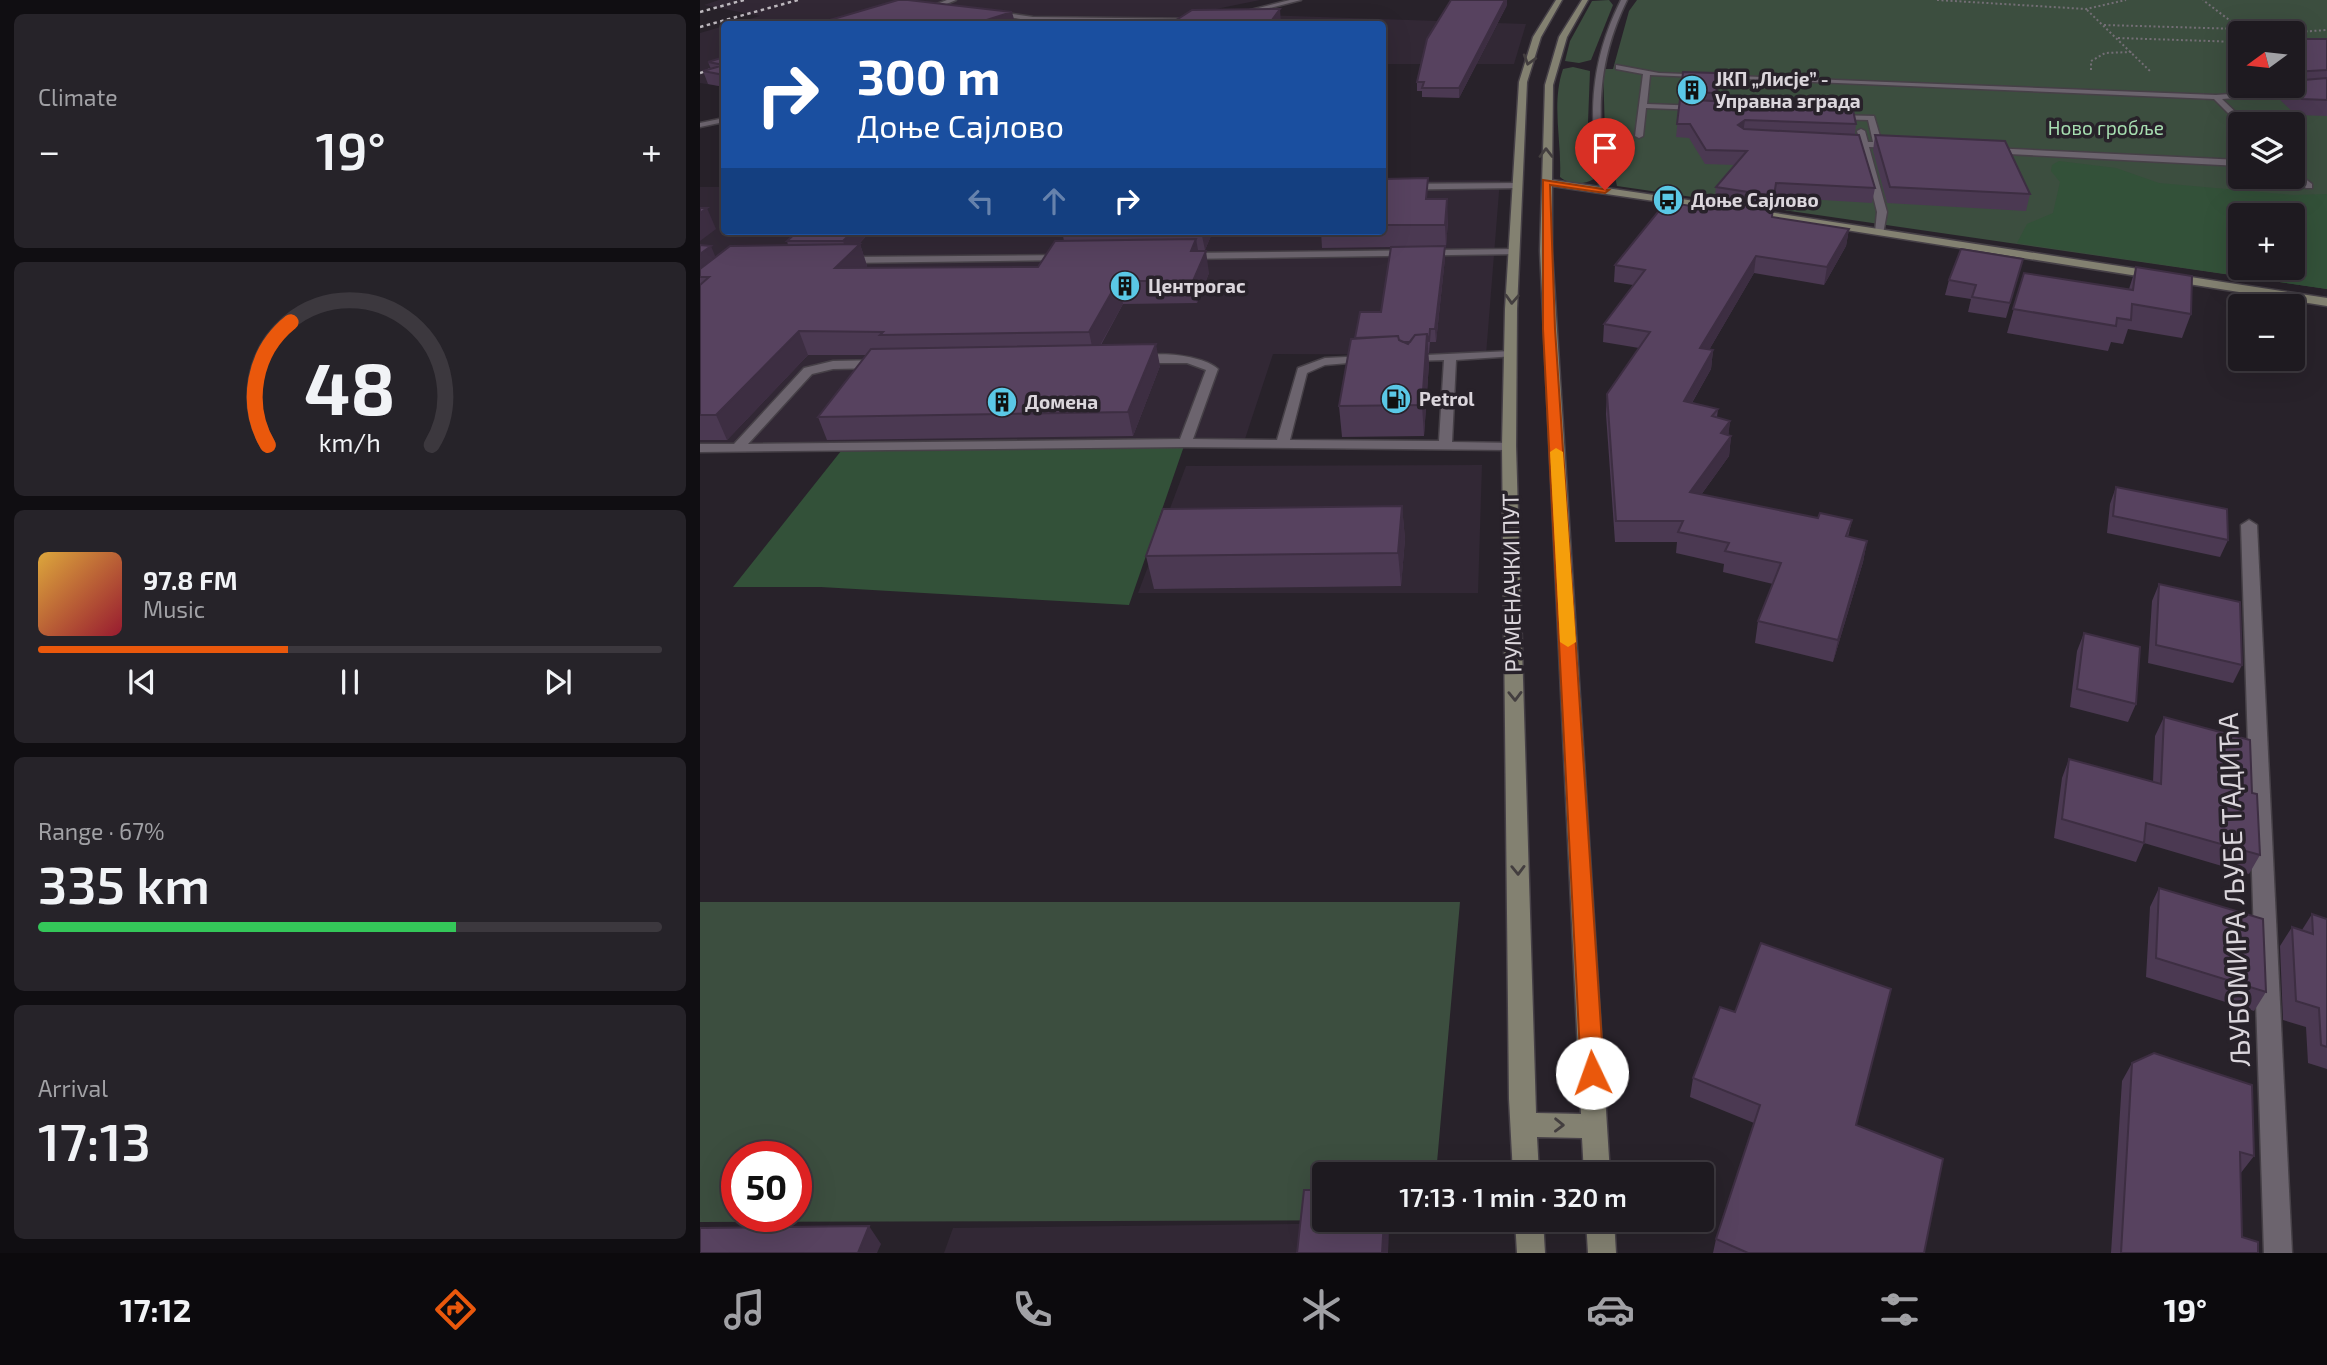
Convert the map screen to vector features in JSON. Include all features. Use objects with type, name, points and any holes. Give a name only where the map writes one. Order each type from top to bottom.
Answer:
[{"type":"main road","name":"РУМЕНАЧКИ ПУТ","points":[[1526,1162],[1509,446],[1511,354],[1520,110],[1527,63],[1544,21],[1559,0]]},
{"type":"main road","points":[[1585,0],[1563,37],[1549,85],[1546,182],[1548,316],[1596,1162]]},
{"type":"main road","points":[[1546,182],[2327,302]]},
{"type":"main road","points":[[1524,1125],[1595,1126]]},
{"type":"main road","points":[[1530,1232],[1531,1253]]},
{"type":"main road","points":[[1601,1232],[1602,1253]]},
{"type":"street","name":"ЉУБОМИРА ЉУБЕ ТАДИЋА","points":[[2249,525],[2278,1253]]},
{"type":"lane","points":[[953,0],[935,6],[959,9]]},
{"type":"lane","points":[[1229,16],[1298,0]]},
{"type":"lane","points":[[1605,190],[1594,131],[1596,79],[1612,21],[1624,0]]},
{"type":"lane","points":[[984,12],[1033,19],[1206,20],[1202,21]]},
{"type":"lane","points":[[1619,67],[1647,74],[2216,97],[2327,89]]},
{"type":"lane","points":[[1639,136],[1647,74]]},
{"type":"lane","points":[[2216,97],[2232,112]]},
{"type":"lane","points":[[1643,106],[1713,108]]},
{"type":"lane","points":[[1824,117],[1871,118],[1878,145]]},
{"type":"lane","points":[[700,125],[721,121]]},
{"type":"lane","points":[[1861,131],[1882,212],[1880,232]]},
{"type":"lane","points":[[1824,142],[1906,146]]},
{"type":"lane","points":[[1976,150],[2228,162]]},
{"type":"lane","points":[[2305,182],[2309,186]]},
{"type":"lane","points":[[1386,187],[1516,185]]},
{"type":"lane","points":[[1170,256],[1515,252]]},
{"type":"lane","points":[[838,260],[1073,257]]},
{"type":"lane","points":[[1394,359],[1408,363],[1450,356],[1511,354]]},
{"type":"lane","points":[[1445,446],[1450,356]]},
{"type":"lane","points":[[1282,444],[1302,370],[1311,364],[1325,361],[1380,359]]},
{"type":"lane","points":[[1120,361],[1188,360],[1203,362],[1212,369],[1185,443]]},
{"type":"lane","points":[[737,448],[808,371],[833,365],[888,364]]},
{"type":"lane","points":[[700,448],[1402,441],[1445,446],[1509,446]]},
{"type":"path","points":[[1937,0],[2086,9],[2110,6],[2126,0]]},
{"type":"path","points":[[2203,0],[2231,21]]},
{"type":"path","points":[[2086,9],[2173,95]]},
{"type":"path","points":[[2104,25],[2228,29]]},
{"type":"path","points":[[2305,32],[2327,30]]},
{"type":"path","points":[[2118,38],[2228,41]]},
{"type":"path","points":[[2086,73],[2091,70],[2091,61],[2102,54],[2141,55]]},
{"type":"shaded area","points":[[719,0],[1260,0],[1187,15],[1178,21],[742,21],[760,16],[704,5]]},
{"type":"shaded area","points":[[1260,15],[1526,24],[1514,64],[1386,64],[1386,21],[1221,21]]},
{"type":"shaded area","points":[[721,27],[721,86],[700,83],[700,33]]},
{"type":"shaded area","points":[[1500,180],[1486,355],[1273,354],[1243,445],[700,453],[700,187],[721,187],[721,235],[1386,235],[1386,181]]},
{"type":"shaded area","points":[[1482,465],[1478,593],[1138,593],[1186,466]]},
{"type":"shaded area","points":[[1312,1224],[1312,1232],[1389,1232],[1388,1253],[944,1253],[953,1228]]},
{"type":"green space","points":[[1609,0],[1613,5],[1591,60],[1579,63],[1565,61],[1570,41],[1592,1]]},
{"type":"green space","name":"Ново гробље","points":[[1637,0],[2327,0],[2327,289],[2265,280],[2305,280],[2305,203],[2228,203],[2228,275],[1617,186],[1605,133],[1603,69],[1613,69],[1629,11]]},
{"type":"green space","points":[[1573,67],[1590,71],[1588,122],[1594,179],[1581,183],[1568,182],[1560,177],[1558,96],[1563,69]]},
{"type":"green space","points":[[2059,161],[2116,168],[2159,183],[2293,195],[2327,194],[2327,289],[2266,280],[2305,280],[2305,203],[2228,203],[2228,274],[2017,243],[2027,224],[2053,213],[2060,182],[2051,171],[2052,165]]},
{"type":"green space","points":[[1184,446],[1129,605],[821,587],[733,587],[841,451]]},
{"type":"green space","points":[[700,902],[1460,902],[1437,1162],[1312,1162],[1312,1220],[812,1222],[812,1141],[721,1141],[721,1222],[700,1222]]},
{"type":"building","points":[[898,0],[1012,12],[984,21],[826,21]]},
{"type":"building","points":[[1451,0],[1505,0],[1459,88],[1422,88],[1424,82],[1417,82],[1427,39]]},
{"type":"building","points":[[1280,9],[1271,21],[1175,21],[1192,10]]},
{"type":"building","points":[[2305,39],[2327,39],[2327,70],[2305,71]]},
{"type":"building","points":[[721,58],[721,64],[708,62]]},
{"type":"building","points":[[721,66],[721,74],[703,71]]},
{"type":"building","points":[[1683,72],[1715,73],[1717,93],[1681,92]]},
{"type":"building","points":[[2327,78],[2327,100],[2301,98],[2305,98],[2305,80]]},
{"type":"building","points":[[1680,99],[1853,110],[1856,124],[1745,120],[1738,125],[1744,129],[1859,135],[1875,188],[1776,183],[1774,196],[1716,187],[1747,151],[1706,150],[1690,124],[1677,124]]},
{"type":"building","points":[[1875,135],[2005,141],[2030,194],[1890,187]]},
{"type":"building","points":[[1428,178],[1426,199],[1447,199],[1445,225],[1386,225],[1386,179]]},
{"type":"building","points":[[1707,196],[1773,206],[1772,217],[1849,229],[1827,267],[1756,256],[1700,348],[1713,350],[1684,401],[1718,409],[1712,416],[1730,421],[1721,433],[1731,436],[1690,492],[1818,518],[1820,513],[1852,520],[1846,536],[1867,541],[1838,640],[1758,621],[1781,563],[1725,551],[1729,543],[1678,532],[1683,521],[1616,521],[1607,394],[1650,332],[1604,324],[1645,270],[1615,265],[1666,202],[1697,207]]},
{"type":"building","points":[[794,235],[849,235],[843,241],[787,241]]},
{"type":"building","points":[[1196,239],[1191,251],[1206,251],[1193,281],[1118,281],[1089,332],[880,335],[883,332],[799,331],[716,415],[700,415],[700,285],[709,277],[700,277],[700,269],[730,246],[860,244],[835,268],[1038,267],[1055,241]]},
{"type":"building","points":[[700,245],[711,246],[700,254]]},
{"type":"building","points":[[1445,246],[1435,329],[1430,329],[1429,341],[1427,334],[1415,335],[1410,342],[1399,340],[1398,336],[1355,338],[1360,312],[1381,312],[1391,247]]},
{"type":"building","points":[[1961,249],[2023,259],[2010,303],[1972,297],[1976,285],[1949,280]]},
{"type":"building","points":[[2136,267],[2192,276],[2191,314],[2132,304],[2131,320],[2117,318],[2116,326],[2013,309],[2024,273],[2133,290]]},
{"type":"building","points":[[1427,334],[1422,405],[1339,406],[1351,339],[1398,336],[1399,340],[1408,344],[1415,335]]},
{"type":"building","name":"Домена","points":[[1156,344],[1128,412],[818,417],[871,349]]},
{"type":"building","points":[[2116,487],[2227,509],[2228,540],[2113,516]]},
{"type":"building","points":[[1402,506],[1398,553],[1146,556],[1163,509]]},
{"type":"building","points":[[2159,584],[2240,602],[2242,665],[2156,645]]},
{"type":"building","points":[[2084,633],[2140,647],[2136,704],[2077,689]]},
{"type":"building","points":[[2164,717],[2250,740],[2252,793],[2257,794],[2260,855],[2146,823],[2144,843],[2062,819],[2069,759],[2161,784]]},
{"type":"building","points":[[2159,888],[2263,919],[2266,992],[2156,958]]},
{"type":"building","points":[[2312,914],[2327,919],[2327,1047],[2321,1045],[2319,1008],[2296,1001],[2292,927],[2313,934]]},
{"type":"building","points":[[1761,943],[1891,989],[1856,1125],[1943,1159],[1924,1253],[1748,1253],[1716,1239],[1760,1105],[1693,1078],[1720,1007],[1735,1012]]},
{"type":"building","points":[[2154,1053],[2252,1085],[2254,1156],[2240,1152],[2242,1237],[2258,1242],[2258,1253],[2121,1253],[2132,1063]]},
{"type":"building","points":[[1304,1190],[1312,1190],[1312,1232],[1383,1232],[1382,1253],[1297,1253]]},
{"type":"building","points":[[869,1226],[858,1253],[700,1253],[700,1228],[721,1228],[721,1232],[812,1232],[812,1227]]},
{"type":"railway","points":[[700,12],[744,0]]},
{"type":"railway","points":[[722,21],[798,0]]},
{"type":"railway","points":[[700,27],[721,21]]},
{"type":"railway","points":[[700,73],[721,66]]},
{"type":"slow traffic","points":[[1556,452],[1568,642]]},
{"type":"place","name":"ЈКП „Лисје” - Управна зграда","points":[[1692,90]]},
{"type":"place","name":"Доње Сајлово","points":[[1668,200]]},
{"type":"place","name":"Центрогас","points":[[1125,286]]},
{"type":"place","name":"Petrol","points":[[1396,399]]},
{"type":"place","name":"Домена","points":[[1002,402]]},
{"type":"route","points":[[1592,1073],[1549,329],[1546,182],[1605,190]]}]
